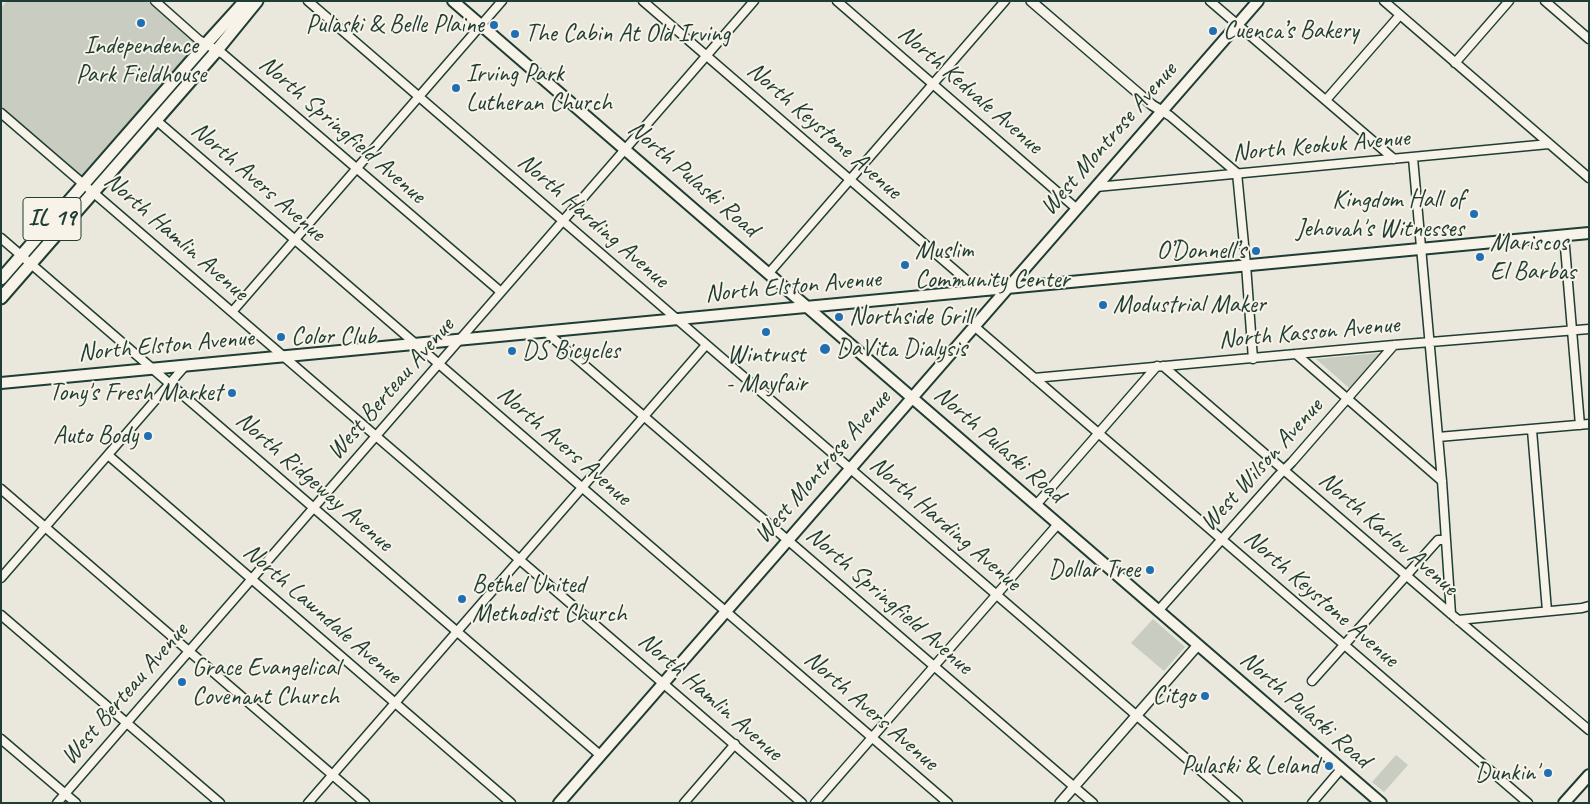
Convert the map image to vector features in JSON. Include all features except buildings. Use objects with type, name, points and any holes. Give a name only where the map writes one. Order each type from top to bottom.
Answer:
[{"type":"main road","name":"IL 19","points":[[1,279],[83,183],[245,1]]},
{"type":"main road","name":"IL 19","points":[[1,298],[216,51],[257,1]]},
{"type":"main road","name":"North Pulaski Road","points":[[453,1],[1381,803]]},
{"type":"main road","name":"West Montrose Avenue","points":[[559,803],[1258,1]]},
{"type":"main road","points":[[146,112],[156,120]]},
{"type":"main road","name":"North Elston Avenue","points":[[1,383],[1589,233]]},
{"type":"main road","points":[[1564,803],[1589,775]]},
{"type":"street","name":"North Springfield Avenue","points":[[155,1],[206,44],[223,54],[501,292]]},
{"type":"street","name":"North Harding Avenue","points":[[308,1],[1238,803]]},
{"type":"street","points":[[232,312],[502,1]]},
{"type":"street","name":"North Keystone Avenue","points":[[643,1],[979,291]]},
{"type":"street","name":"West Berteau Avenue","points":[[57,803],[754,1]]},
{"type":"street","name":"North Kedvale Avenue","points":[[837,1],[1077,209]]},
{"type":"street","points":[[769,273],[1005,1]]},
{"type":"street","points":[[1031,1],[1152,105],[1170,116],[1237,173],[1253,359]]},
{"type":"street","points":[[1210,1],[1394,159]]},
{"type":"street","points":[[1384,1],[1589,178]]},
{"type":"street","points":[[1455,63],[1509,1]]},
{"type":"street","points":[[1545,1],[1589,40]]},
{"type":"street","points":[[1326,100],[1400,15]]},
{"type":"street","name":"North Hamlin Avenue","points":[[1,113],[802,803]]},
{"type":"street","name":"North Avers Avenue","points":[[156,120],[948,803]]},
{"type":"street","name":"North Keokuk Avenue","points":[[1096,187],[1549,144]]},
{"type":"street","points":[[1413,158],[1442,481],[1451,614]]},
{"type":"street","points":[[1438,437],[1585,424],[1572,330],[1564,235]]},
{"type":"street","name":"North Ridgeway Avenue","points":[[1,238],[600,755]]},
{"type":"street","name":"North Keystone Avenue","points":[[974,326],[1528,803]]},
{"type":"street","name":"North Kasson Avenue","points":[[1034,378],[1589,329]]},
{"type":"street","name":"North Springfield Avenue","points":[[546,332],[1093,803]]},
{"type":"street","points":[[308,803],[706,345]]},
{"type":"street","name":"West Wilson Avenue","points":[[1158,611],[1394,345]]},
{"type":"street","points":[[1296,354],[1442,481]]},
{"type":"street","points":[[1,578],[185,366]]},
{"type":"street","points":[[1036,505],[1160,366]]},
{"type":"street","name":"North Karlov Avenue","points":[[1160,366],[1589,730]]},
{"type":"street","points":[[1532,430],[1547,612]]},
{"type":"street","name":"North Lawndale Avenue","points":[[108,455],[511,803]]},
{"type":"street","points":[[1,489],[365,803]]},
{"type":"street","points":[[815,803],[1058,524]]},
{"type":"street","points":[[1312,681],[1438,540],[1446,540]]},
{"type":"street","points":[[1458,620],[1547,612],[1589,606]]},
{"type":"street","points":[[1,615],[220,803]]},
{"type":"street","points":[[1060,803],[1198,645]]},
{"type":"street","points":[[1,739],[76,803]]},
{"type":"street","points":[[684,803],[735,744]]},
{"type":"street","points":[[1312,803],[1341,769]]},
{"type":"shaded area","points":[[7,1],[147,1],[198,45],[84,178],[1,106],[1,8]]},
{"type":"shaded area","points":[[1380,353],[1349,388],[1316,359]]},
{"type":"shaded area","points":[[1153,619],[1185,647],[1164,671],[1131,643]]},
{"type":"shaded area","points":[[1396,755],[1408,765],[1384,792],[1372,782]]},
{"type":"place","name":"Independence Park Fieldhouse","points":[[141,23]]},
{"type":"place","name":"Pulaski & Belle Plaine","points":[[494,25]]},
{"type":"place","name":"Cuenca’s Bakery","points":[[1213,31]]},
{"type":"place","name":"The Cabin At Old Irving","points":[[515,34]]},
{"type":"place","name":"Irving Park Lutheran Church","points":[[456,88]]},
{"type":"place","name":"Kingdom Hall of Jehovah's Witnesses","points":[[1474,214]]},
{"type":"place","name":"O’Donnell’s","points":[[1256,251]]},
{"type":"place","name":"Mariscos El Barbas","points":[[1480,257]]},
{"type":"place","name":"Muslim Community Center","points":[[905,265]]},
{"type":"place","name":"Modustrial Maker","points":[[1103,305]]},
{"type":"place","name":"Northside Grill","points":[[839,317]]},
{"type":"place","name":"Wintrust - Mayfair","points":[[766,332]]},
{"type":"place","name":"Color Club","points":[[281,337]]},
{"type":"place","name":"DaVita Dialysis","points":[[825,349]]},
{"type":"place","name":"DS Bicycles","points":[[512,351]]},
{"type":"place","name":"Tony's Fresh Market","points":[[232,393]]},
{"type":"place","name":"Auto Body","points":[[148,436]]},
{"type":"place","name":"Dollar Tree","points":[[1150,570]]},
{"type":"place","name":"Bethel United Methodist Church","points":[[462,599]]},
{"type":"place","name":"Grace Evangelical Covenant Church","points":[[182,682]]},
{"type":"place","name":"Citgo","points":[[1205,696]]},
{"type":"place","name":"Pulaski & Leland","points":[[1329,766]]},
{"type":"place","name":"Dunkin'","points":[[1548,773]]}]
